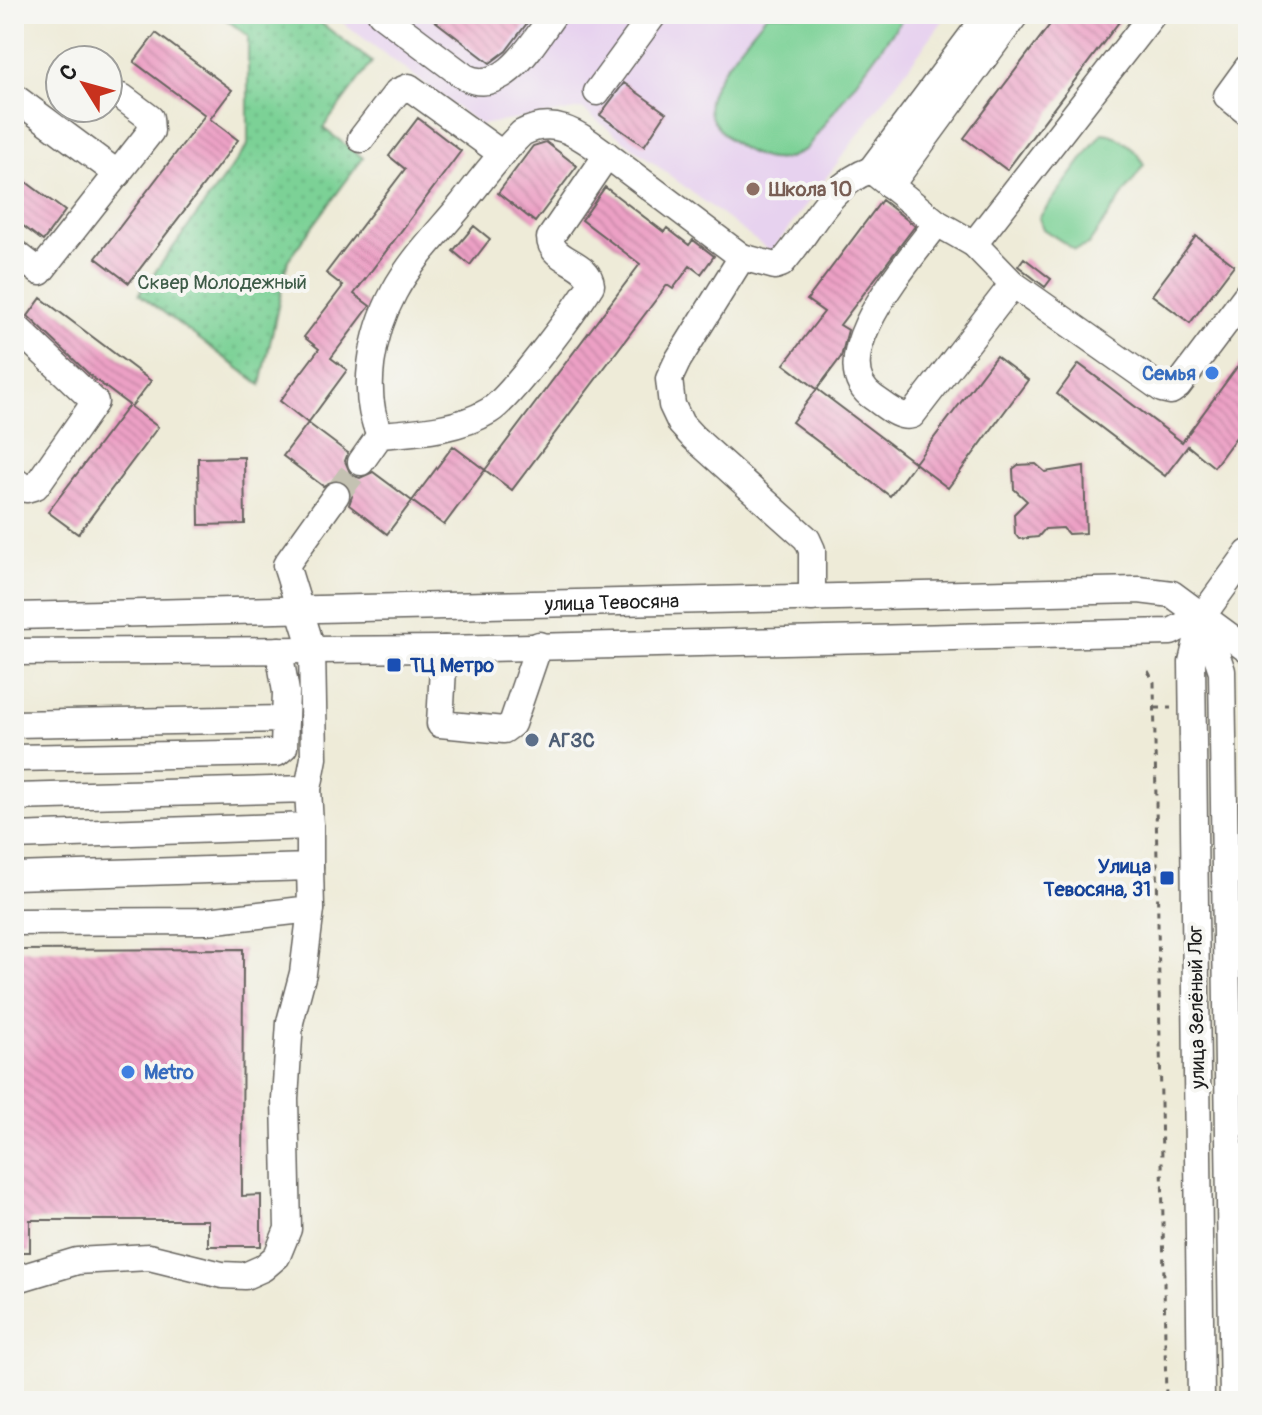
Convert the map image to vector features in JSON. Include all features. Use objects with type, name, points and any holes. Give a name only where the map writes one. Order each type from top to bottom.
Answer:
[{"type":"street","points":[[381,14],[465,77],[478,82],[512,69],[554,14]]},
{"type":"street","points":[[597,92],[654,14]]},
{"type":"street","points":[[881,178],[988,14]]},
{"type":"street","points":[[881,178],[1016,14]]},
{"type":"street","points":[[974,244],[1153,14]]},
{"type":"street","points":[[1248,67],[1227,96],[1248,113]]},
{"type":"street","points":[[361,139],[397,92],[409,87],[502,154]]},
{"type":"street","points":[[14,97],[118,174]]},
{"type":"street","points":[[14,252],[40,272],[118,174],[153,124],[124,99]]},
{"type":"street","points":[[380,435],[372,418],[368,397],[371,372],[393,294],[502,154],[522,133],[551,125],[576,133],[742,257],[771,266],[781,264],[840,187],[854,176],[881,178],[937,223],[974,244],[1013,284],[1166,391],[1178,386],[1248,293]]},
{"type":"street","points":[[361,462],[380,435],[422,431],[465,420],[490,411],[502,401],[591,285],[587,273],[554,250],[550,238],[607,155]]},
{"type":"street","points":[[937,223],[865,325],[858,346],[859,375],[862,387],[871,396],[900,415],[912,415],[1013,284]]},
{"type":"street","points":[[742,257],[669,379],[672,405],[681,424],[693,437],[807,539],[812,550],[812,598]]},
{"type":"street","points":[[14,325],[95,402],[36,486],[26,489],[14,480]]},
{"type":"street","points":[[14,1280],[77,1261],[149,1257],[222,1275],[245,1276],[263,1268],[277,1256],[288,1229],[285,1099],[290,1022],[303,973],[311,909],[308,789],[314,758],[312,649],[286,565],[336,495]]},
{"type":"street","name":"улица Зелёный Лог","points":[[1201,1401],[1192,662],[1203,615],[1248,553]]},
{"type":"street","name":"улица Тевосяна","points":[[14,616],[1139,590],[1172,594],[1248,650]]},
{"type":"street","name":"улица Тевосяна","points":[[14,652],[444,649],[1171,632],[1203,615]]},
{"type":"street","name":"улица Зелёный Лог","points":[[1203,615],[1222,671],[1233,1401]]},
{"type":"street","points":[[444,649],[440,724],[504,730],[512,724],[539,645]]},
{"type":"street","points":[[14,758],[272,754],[281,751],[285,719],[285,670],[279,650]]},
{"type":"street","points":[[14,724],[285,719]]},
{"type":"street","points":[[14,797],[308,789]]},
{"type":"street","points":[[14,836],[310,826]]},
{"type":"street","points":[[14,876],[310,867]]},
{"type":"street","points":[[14,922],[207,921],[311,909]]},
{"type":"path","points":[[1148,671],[1154,682],[1166,1401]]},
{"type":"shaded area","name":"Школа 10","points":[[331,14],[948,14],[771,252],[582,109],[480,125]]},
{"type":"green space","name":"Сквер Молодежный","points":[[219,14],[309,14],[372,62],[323,128],[363,158],[288,260],[261,385],[139,294],[248,145],[248,36]]},
{"type":"green space","points":[[767,14],[906,14],[806,149],[781,159],[762,157],[740,147],[720,131],[709,111],[712,90],[718,79]]},
{"type":"green space","points":[[1102,133],[1127,144],[1144,165],[1088,245],[1075,250],[1043,229],[1039,218]]},
{"type":"building","points":[[426,14],[534,14],[506,51],[490,63]]},
{"type":"building","points":[[1058,14],[1125,14],[1007,170],[964,138]]},
{"type":"building","points":[[156,33],[232,90],[210,119],[238,140],[129,283],[96,258],[205,115],[134,62]]},
{"type":"building","points":[[624,83],[666,113],[644,146],[600,115]]},
{"type":"building","points":[[418,118],[461,151],[354,294],[370,306],[331,358],[347,370],[308,423],[280,401],[319,349],[304,337],[343,286],[326,273],[405,169],[389,156]]},
{"type":"building","points":[[546,142],[577,166],[535,222],[498,193],[533,146]]},
{"type":"building","points":[[14,173],[65,211],[43,241],[14,219]]},
{"type":"building","points":[[605,187],[664,232],[667,228],[689,245],[693,240],[714,256],[701,274],[690,266],[673,289],[667,285],[512,490],[485,470],[640,264],[582,220]]},
{"type":"building","points":[[882,200],[915,226],[840,325],[848,330],[841,357],[817,389],[784,364],[824,312],[807,300]]},
{"type":"building","points":[[474,226],[490,239],[470,265],[453,251]]},
{"type":"building","points":[[1196,236],[1234,265],[1190,323],[1152,295]]},
{"type":"building","points":[[1024,258],[1051,279],[1045,287],[1018,266]]},
{"type":"building","points":[[41,298],[151,381],[131,407],[158,427],[78,534],[48,512],[129,405],[92,377],[28,316]]},
{"type":"building","points":[[1248,352],[1248,421],[1214,467],[1188,446],[1165,476],[1057,394],[1079,364],[1182,442]]},
{"type":"building","points":[[996,356],[1028,380],[948,488],[915,463]]},
{"type":"building","points":[[817,389],[915,463],[890,496],[792,422]]},
{"type":"building","points":[[308,423],[348,453],[345,461],[351,475],[360,478],[373,472],[412,501],[387,534],[349,505],[352,496],[346,483],[337,479],[323,486],[283,456]]},
{"type":"building","points":[[453,446],[485,470],[444,525],[412,501]]},
{"type":"building","points":[[244,457],[245,524],[199,525],[198,458]]},
{"type":"building","points":[[1036,464],[1045,472],[1084,466],[1086,533],[1068,534],[1063,528],[1045,529],[1038,537],[1019,539],[1015,534],[1014,514],[1027,501],[1014,489],[1013,469],[1018,465]]},
{"type":"building","name":"Metro","points":[[243,949],[242,1196],[261,1195],[261,1246],[208,1246],[208,1220],[30,1220],[30,1252],[14,1252],[14,950]]},
{"type":"tunnel","points":[[336,495],[361,462]]},
{"type":"place","name":"Школа 10","points":[[753,189]]},
{"type":"place","name":"Семья","points":[[1212,373]]},
{"type":"place","name":"ТЦ Метро","points":[[394,665]]},
{"type":"place","name":"АГЗС","points":[[532,740]]},
{"type":"place","name":"Улица Тевосяна, 31","points":[[1167,878]]},
{"type":"place","name":"Metro","points":[[128,1072]]}]
